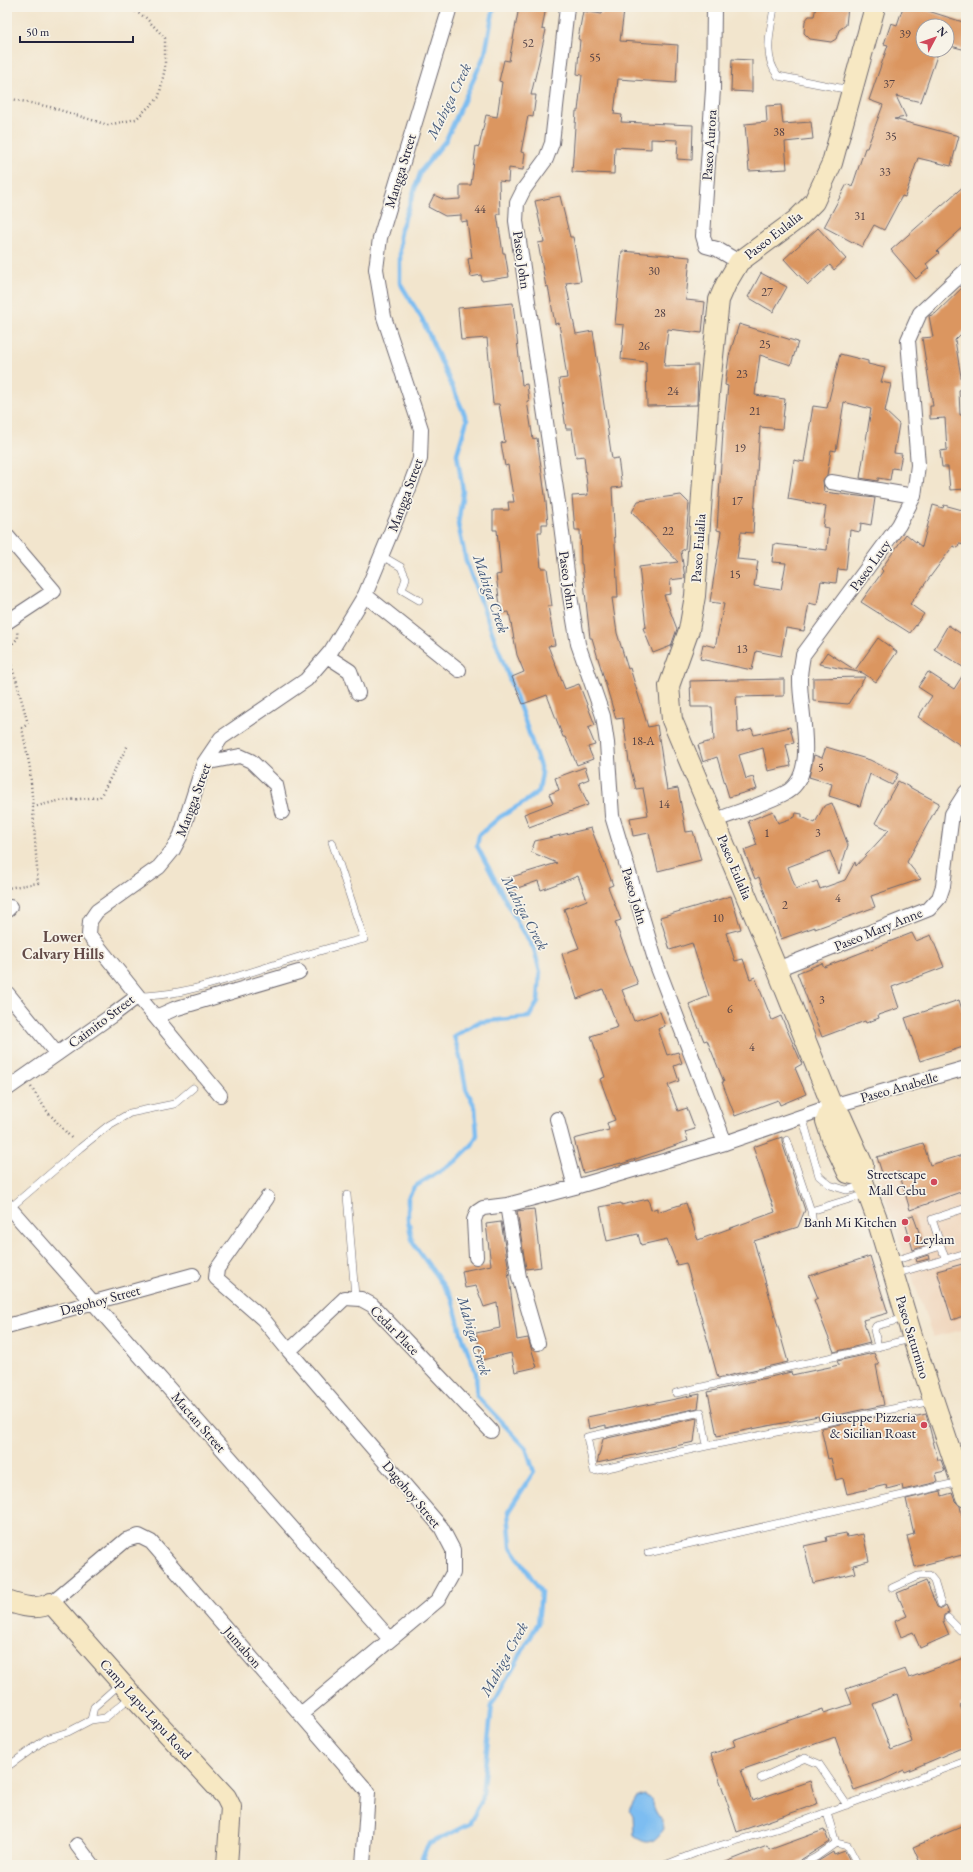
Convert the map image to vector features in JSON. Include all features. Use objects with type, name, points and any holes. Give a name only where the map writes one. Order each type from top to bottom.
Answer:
[{"type":"street","name":"Mangga Street","points":[[159,867],[173,850],[181,835],[204,763],[221,738],[306,680],[327,656],[365,595],[382,556],[420,458],[421,429],[384,317],[376,269],[380,238],[450,7]]},
{"type":"street","name":"Paseo John","points":[[567,7],[552,143],[546,159],[524,189],[517,203],[516,221],[577,638],[603,716],[607,744],[612,816],[656,963],[725,1143]]},
{"type":"street","name":"Paseo Aurora","points":[[714,7],[713,90],[703,236],[706,246],[717,248],[739,262]]},
{"type":"street","name":"Paseo Eulalia","points":[[832,1106],[778,969],[716,820],[672,720],[669,686],[689,630],[695,596],[709,394],[719,300],[726,284],[739,262],[796,220],[814,202],[832,163],[875,7]]},
{"type":"street","name":"Paseo Lucy","points":[[716,820],[788,791],[799,779],[804,768],[805,746],[800,678],[803,654],[899,525],[914,496],[918,465],[908,340],[920,313],[966,270]]},
{"type":"street","points":[[831,482],[914,496]]},
{"type":"street","points":[[7,536],[54,591],[7,622]]},
{"type":"street","points":[[365,595],[459,670]]},
{"type":"street","points":[[327,656],[350,671],[358,693]]},
{"type":"street","points":[[204,763],[212,760],[240,756],[251,761],[276,784],[282,812]]},
{"type":"street","name":"Paseo Mary Anne","points":[[778,969],[929,909],[939,898],[943,886],[952,814],[966,792]]},
{"type":"street","name":"Caimito Street","points":[[57,1054],[138,996],[89,935],[90,922],[97,911],[159,867]]},
{"type":"street","points":[[156,1017],[174,1010],[299,972]]},
{"type":"street","points":[[7,992],[57,1054],[7,1089]]},
{"type":"street","points":[[138,996],[220,1095]]},
{"type":"street","name":"Paseo Anabelle","points":[[476,1257],[474,1220],[477,1212],[483,1208],[507,1204],[575,1187],[725,1143],[832,1106],[966,1068]]},
{"type":"street","name":"Paseo Saturnino","points":[[832,1106],[841,1116],[863,1165],[864,1185],[963,1490]]},
{"type":"street","points":[[557,1119],[575,1187]]},
{"type":"street","name":"Dagohoy Street","points":[[267,1198],[217,1269],[216,1278],[263,1319],[441,1527],[453,1550],[453,1573],[438,1600],[301,1714]]},
{"type":"street","points":[[507,1204],[519,1277],[538,1343]]},
{"type":"street","name":"Mactan Street","points":[[8,1206],[390,1639]]},
{"type":"street","name":"Dagohoy Street","points":[[7,1326],[93,1301],[193,1275]]},
{"type":"street","name":"Cedar Place","points":[[289,1351],[345,1298],[355,1297],[372,1305],[492,1431]]},
{"type":"street","name":"Jumabon","points":[[51,1603],[126,1540],[138,1536],[151,1542],[368,1792],[363,1865]]},
{"type":"street","points":[[7,1601],[21,1606],[44,1607],[51,1603]]},
{"type":"street","name":"Camp Lapu-Lapu Road","points":[[51,1603],[226,1797],[231,1807],[227,1865]]},
{"type":"street","points":[[77,1845],[92,1865]]},
{"type":"lane","points":[[774,7],[768,52],[772,68],[778,76],[852,90]]},
{"type":"lane","points":[[382,556],[401,567],[406,578],[402,590],[419,600]]},
{"type":"lane","points":[[138,996],[161,996],[180,992],[265,969],[340,944],[364,939],[332,842]]},
{"type":"lane","points":[[8,1206],[108,1125],[130,1113],[174,1104],[193,1088]]},
{"type":"lane","points":[[802,1116],[819,1176],[830,1185],[846,1190],[864,1185]]},
{"type":"lane","points":[[787,1140],[811,1211],[813,1224]]},
{"type":"lane","points":[[811,1211],[864,1185]]},
{"type":"lane","points":[[347,1195],[355,1297]]},
{"type":"lane","points":[[945,1258],[932,1219],[966,1208]]},
{"type":"lane","points":[[892,1268],[941,1246]]},
{"type":"lane","points":[[892,1268],[966,1253]]},
{"type":"lane","points":[[878,1347],[874,1330],[876,1326],[907,1317]]},
{"type":"lane","points":[[676,1393],[913,1339]]},
{"type":"lane","points":[[707,1446],[702,1412],[587,1437],[594,1471],[707,1446],[934,1401]]},
{"type":"lane","points":[[648,1553],[963,1490]]},
{"type":"lane","points":[[892,1588],[918,1576],[929,1575],[934,1581],[941,1604]]},
{"type":"lane","points":[[948,1618],[960,1630],[966,1631]]},
{"type":"lane","points":[[91,1720],[94,1707],[127,1689]]},
{"type":"lane","points":[[7,1767],[38,1743],[46,1739],[68,1732],[91,1720],[105,1718],[127,1689]]},
{"type":"lane","points":[[760,1778],[805,1758],[819,1764],[847,1805]]},
{"type":"lane","points":[[665,1865],[698,1852],[827,1813],[966,1761]]},
{"type":"lane","points":[[827,1813],[836,1842]]},
{"type":"lane","points":[[801,1865],[816,1857],[836,1842]]},
{"type":"lane","points":[[836,1842],[848,1846],[858,1865]]},
{"type":"path","points":[[7,98],[50,108],[108,125],[136,119],[159,97],[165,68],[165,38],[146,18],[129,7]]},
{"type":"path","points":[[7,654],[16,679],[28,724],[22,728],[30,768],[38,884],[7,888]]},
{"type":"path","points":[[33,807],[58,801],[100,797],[128,745]]},
{"type":"path","points":[[24,1077],[47,1111],[80,1148]]},
{"type":"shaded area","points":[[966,1153],[966,1329],[933,1337],[878,1179]]},
{"type":"water","points":[[644,1795],[652,1800],[656,1812],[664,1826],[664,1829],[651,1842],[644,1841],[634,1836],[633,1815],[629,1811],[636,1798]]},
{"type":"building","points":[[519,7],[546,7],[542,29],[546,30],[531,95],[536,95],[533,117],[528,116],[521,152],[525,153],[523,170],[509,168],[508,182],[499,181],[500,214],[497,214],[503,253],[505,253],[509,277],[482,281],[481,275],[471,277],[468,259],[472,258],[467,221],[461,222],[461,215],[445,216],[428,207],[434,195],[445,200],[460,199],[460,185],[471,185],[476,146],[479,147],[486,115],[497,117],[502,82],[499,81],[504,60],[509,61]]},
{"type":"building","points":[[816,7],[848,7],[846,25],[839,30],[836,39],[831,42],[810,39],[804,33],[805,21],[809,16],[814,16]]},
{"type":"building","points":[[903,7],[923,7],[922,9],[950,18],[915,18],[915,58],[936,58],[921,102],[896,96],[906,117],[894,119],[959,136],[951,166],[918,158],[905,197],[902,196],[884,230],[874,225],[862,247],[824,227],[847,184],[852,187],[865,148],[867,148],[883,105],[869,100],[888,45],[884,44],[891,23],[897,25]]},
{"type":"building","points":[[603,8],[624,11],[620,41],[678,45],[676,83],[618,79],[614,114],[622,115],[621,122],[693,125],[692,160],[677,159],[678,140],[651,139],[651,149],[615,147],[614,174],[572,172],[576,111],[578,111],[582,75],[577,74],[580,40],[578,39],[583,11],[602,14]]},
{"type":"building","points":[[955,20],[966,23],[966,50],[955,47]]},
{"type":"building","points":[[732,59],[752,60],[752,92],[731,91]]},
{"type":"building","points":[[781,105],[783,124],[811,122],[813,139],[785,142],[787,169],[749,171],[745,124],[767,122],[766,106]]},
{"type":"building","points":[[966,184],[966,225],[937,251],[939,253],[926,264],[929,268],[916,279],[891,250]]},
{"type":"building","points":[[560,196],[570,237],[573,237],[581,281],[566,283],[576,334],[593,331],[612,459],[618,458],[622,487],[612,488],[618,598],[612,598],[617,633],[628,669],[630,668],[648,727],[657,725],[667,790],[678,788],[686,832],[693,831],[701,860],[658,871],[649,833],[633,836],[630,818],[648,815],[643,788],[636,789],[629,762],[623,718],[616,719],[592,638],[590,638],[581,564],[580,530],[575,530],[572,496],[588,495],[584,456],[576,457],[572,429],[566,429],[559,379],[567,378],[559,323],[555,324],[548,286],[546,287],[538,243],[544,242],[535,201]]},
{"type":"building","points":[[818,228],[846,259],[834,270],[830,265],[808,285],[784,259]]},
{"type":"building","points":[[622,251],[690,257],[686,300],[705,302],[702,333],[668,329],[664,366],[698,365],[697,405],[647,406],[646,362],[621,359],[624,325],[615,324]]},
{"type":"building","points":[[761,273],[787,287],[773,312],[748,297]]},
{"type":"building","points":[[966,284],[966,329],[955,340],[963,389],[959,390],[960,415],[966,415],[966,489],[950,490],[948,467],[942,467],[940,451],[947,450],[945,418],[930,419],[930,406],[933,406],[922,338],[933,337],[929,316],[935,314]]},
{"type":"building","points":[[513,303],[522,385],[527,384],[529,401],[527,401],[533,439],[537,438],[546,502],[548,524],[542,524],[542,532],[538,532],[541,568],[547,568],[552,606],[548,606],[555,645],[548,646],[565,689],[579,684],[595,725],[588,728],[595,745],[588,747],[593,759],[577,765],[565,737],[563,737],[547,695],[523,704],[512,677],[524,672],[517,655],[509,612],[501,613],[496,575],[501,574],[497,530],[493,530],[493,510],[509,510],[508,502],[514,502],[508,465],[505,466],[501,443],[505,442],[499,404],[493,404],[487,338],[461,340],[458,308]]},
{"type":"building","points":[[739,324],[798,342],[791,365],[760,355],[755,395],[785,399],[782,429],[760,427],[753,533],[741,532],[737,559],[758,561],[754,586],[781,590],[786,563],[772,562],[774,544],[827,550],[829,528],[823,527],[826,506],[788,499],[794,460],[804,462],[813,406],[827,408],[840,354],[868,361],[868,364],[885,368],[881,382],[891,384],[885,411],[899,424],[894,453],[902,454],[899,469],[892,468],[890,480],[878,478],[878,481],[860,478],[871,409],[844,402],[836,451],[831,450],[827,475],[823,480],[824,492],[875,498],[871,525],[861,523],[860,532],[850,530],[846,570],[838,569],[836,583],[821,581],[817,605],[809,603],[804,631],[786,628],[781,656],[756,651],[752,670],[700,659],[703,644],[715,647],[724,604],[710,602],[721,531],[717,530],[723,431],[728,386],[725,385],[729,356]]},
{"type":"building","points":[[681,495],[689,503],[685,549],[681,551],[685,578],[670,580],[671,594],[664,595],[677,629],[671,646],[653,653],[643,628],[646,627],[639,567],[678,562],[632,512],[638,501]]},
{"type":"building","points":[[933,505],[943,508],[944,505],[966,511],[966,545],[959,544],[958,548],[953,546],[910,604],[924,614],[910,633],[861,602],[883,571],[881,569],[906,534],[922,547]]},
{"type":"building","points":[[948,625],[966,637],[966,669],[934,649]]},
{"type":"building","points":[[878,638],[897,652],[876,682],[863,673],[819,664],[827,652],[855,670]]},
{"type":"building","points":[[966,670],[966,749],[918,717],[932,696],[918,687],[928,672],[954,689]]},
{"type":"building","points":[[865,677],[848,704],[813,701],[813,678]]},
{"type":"building","points":[[784,679],[784,696],[736,697],[738,733],[752,729],[754,735],[790,727],[794,743],[786,745],[791,766],[768,771],[763,748],[739,755],[746,779],[753,777],[757,789],[729,797],[717,757],[703,762],[698,745],[714,740],[712,707],[691,707],[690,681]]},
{"type":"building","points":[[826,747],[870,760],[898,774],[892,785],[870,774],[860,806],[829,796],[832,784],[809,777],[814,755],[822,758]]},
{"type":"building","points":[[585,767],[589,779],[579,783],[588,805],[529,827],[524,814],[553,803],[549,794],[559,790],[555,778]]},
{"type":"building","points":[[898,781],[939,803],[907,862],[921,879],[871,896],[875,907],[815,929],[815,927],[781,939],[759,877],[755,879],[744,850],[757,845],[748,821],[773,811],[778,823],[795,817],[796,813],[802,814],[802,817],[815,823],[824,806],[832,803],[848,845],[839,874],[830,851],[788,867],[796,889],[817,881],[820,889],[845,880],[855,862],[856,866],[889,830],[875,823]]},
{"type":"building","points":[[591,828],[613,885],[608,887],[621,920],[615,922],[638,984],[622,990],[634,1021],[660,1012],[665,1026],[658,1029],[667,1055],[678,1052],[682,1063],[674,1066],[679,1081],[668,1085],[678,1111],[687,1108],[695,1129],[685,1132],[688,1141],[621,1164],[583,1173],[574,1139],[609,1130],[607,1123],[615,1120],[600,1079],[605,1077],[591,1036],[618,1027],[603,989],[577,999],[562,954],[579,948],[564,909],[587,900],[578,876],[541,890],[538,881],[509,891],[505,879],[557,863],[531,852],[535,841]]},
{"type":"building","points":[[731,896],[741,929],[726,933],[735,961],[743,959],[750,979],[755,977],[772,1020],[781,1016],[802,1064],[795,1068],[806,1094],[780,1105],[778,1100],[735,1116],[722,1082],[724,1082],[707,1040],[704,1041],[689,1004],[709,996],[692,943],[670,950],[660,917]]},
{"type":"building","points":[[912,933],[916,941],[931,935],[944,967],[892,987],[899,1008],[878,1015],[879,1018],[866,1023],[865,1021],[822,1037],[797,973],[822,963],[824,967]]},
{"type":"building","points":[[959,1000],[966,1022],[966,1046],[920,1061],[905,1018]]},
{"type":"building","points":[[782,1137],[782,1142],[805,1210],[798,1227],[754,1241],[788,1362],[718,1378],[686,1263],[677,1265],[667,1239],[641,1245],[638,1234],[607,1241],[600,1207],[621,1203],[621,1205],[648,1199],[651,1210],[657,1208],[657,1212],[686,1203],[698,1240],[775,1212],[753,1147]]},
{"type":"building","name":"Streetscape Mall Cebu","points":[[923,1143],[930,1165],[966,1154],[966,1190],[910,1210],[899,1172],[883,1176],[877,1157]]},
{"type":"building","points":[[534,1209],[541,1267],[526,1269],[517,1211]]},
{"type":"building","points":[[913,1215],[924,1246],[913,1250],[904,1218]]},
{"type":"building","points":[[501,1222],[509,1271],[517,1340],[528,1338],[537,1367],[515,1372],[511,1353],[482,1360],[476,1333],[500,1328],[497,1303],[484,1307],[476,1286],[465,1288],[462,1271],[491,1265],[486,1224]]},
{"type":"building","points":[[928,1255],[929,1259],[917,1262],[916,1259]]},
{"type":"building","points":[[870,1256],[888,1313],[863,1320],[870,1343],[834,1352],[814,1300],[818,1298],[809,1276]]},
{"type":"building","points":[[966,1263],[966,1315],[952,1320],[937,1271]]},
{"type":"building","points":[[874,1353],[879,1365],[876,1365],[884,1405],[819,1419],[818,1416],[717,1436],[708,1392],[791,1372],[792,1375],[839,1365],[837,1361]]},
{"type":"building","points":[[700,1394],[698,1408],[606,1428],[606,1425],[589,1429],[587,1417]]},
{"type":"building","points":[[926,1414],[938,1460],[941,1460],[945,1471],[936,1473],[938,1482],[903,1490],[902,1485],[887,1489],[886,1485],[847,1494],[843,1478],[836,1480],[831,1458],[828,1459],[821,1428],[886,1415],[888,1423]]},
{"type":"building","points":[[697,1418],[694,1442],[597,1463],[603,1439]]},
{"type":"building","points":[[941,1491],[942,1496],[952,1493],[955,1501],[960,1506],[963,1520],[966,1519],[966,1554],[915,1567],[907,1536],[914,1534],[906,1499]]},
{"type":"building","points":[[846,1533],[847,1537],[863,1534],[869,1561],[853,1565],[855,1573],[813,1583],[804,1546],[827,1541],[826,1537]]},
{"type":"building","points":[[926,1581],[937,1607],[942,1609],[946,1606],[949,1613],[944,1615],[943,1621],[949,1635],[920,1648],[913,1632],[901,1637],[895,1621],[907,1616],[897,1593]]},
{"type":"building","points":[[966,1657],[966,1702],[960,1705],[966,1721],[966,1746],[905,1772],[904,1770],[883,1780],[854,1790],[835,1737],[741,1770],[752,1801],[810,1781],[817,1804],[737,1832],[711,1754],[735,1746],[733,1740],[823,1709],[824,1713],[852,1704],[846,1689],[905,1669],[909,1678]],"holes":[[[897,1694],[912,1742],[891,1750],[873,1704]]]},
{"type":"building","points":[[966,1825],[966,1865],[921,1865],[913,1847]]},
{"type":"building","points":[[824,1830],[829,1842],[799,1861],[796,1865],[721,1865],[767,1846],[769,1850]]},
{"type":"building","points":[[845,1851],[852,1865],[812,1865],[833,1852],[834,1855]]},
{"type":"waterway","name":"Mahiga Creek","points":[[427,1865],[422,1857],[429,1844],[469,1824],[481,1802],[492,1705],[538,1623],[541,1592],[511,1547],[508,1512],[534,1472],[526,1448],[477,1396],[476,1373],[461,1333],[452,1298],[413,1243],[408,1221],[408,1198],[414,1187],[456,1161],[472,1145],[477,1135],[475,1107],[466,1089],[461,1061],[454,1036],[479,1022],[529,1017],[538,1002],[540,972],[534,949],[520,927],[477,846],[479,835],[500,817],[525,802],[539,791],[542,773],[526,724],[466,561],[458,524],[463,491],[457,454],[467,420],[422,319],[400,283],[400,232],[421,171],[446,140],[485,54],[494,7]]},
{"type":"place","name":"Streetscape Mall Cebu","points":[[934,1182]]},
{"type":"place","name":"Banh Mi Kitchen","points":[[905,1222]]},
{"type":"place","name":"Leylam","points":[[907,1239]]},
{"type":"place","name":"Giuseppe Pizzeria & Sicilian Roast","points":[[924,1425]]},
{"type":"district","name":"Lower Calvary Hills","points":[[63,946]]}]
